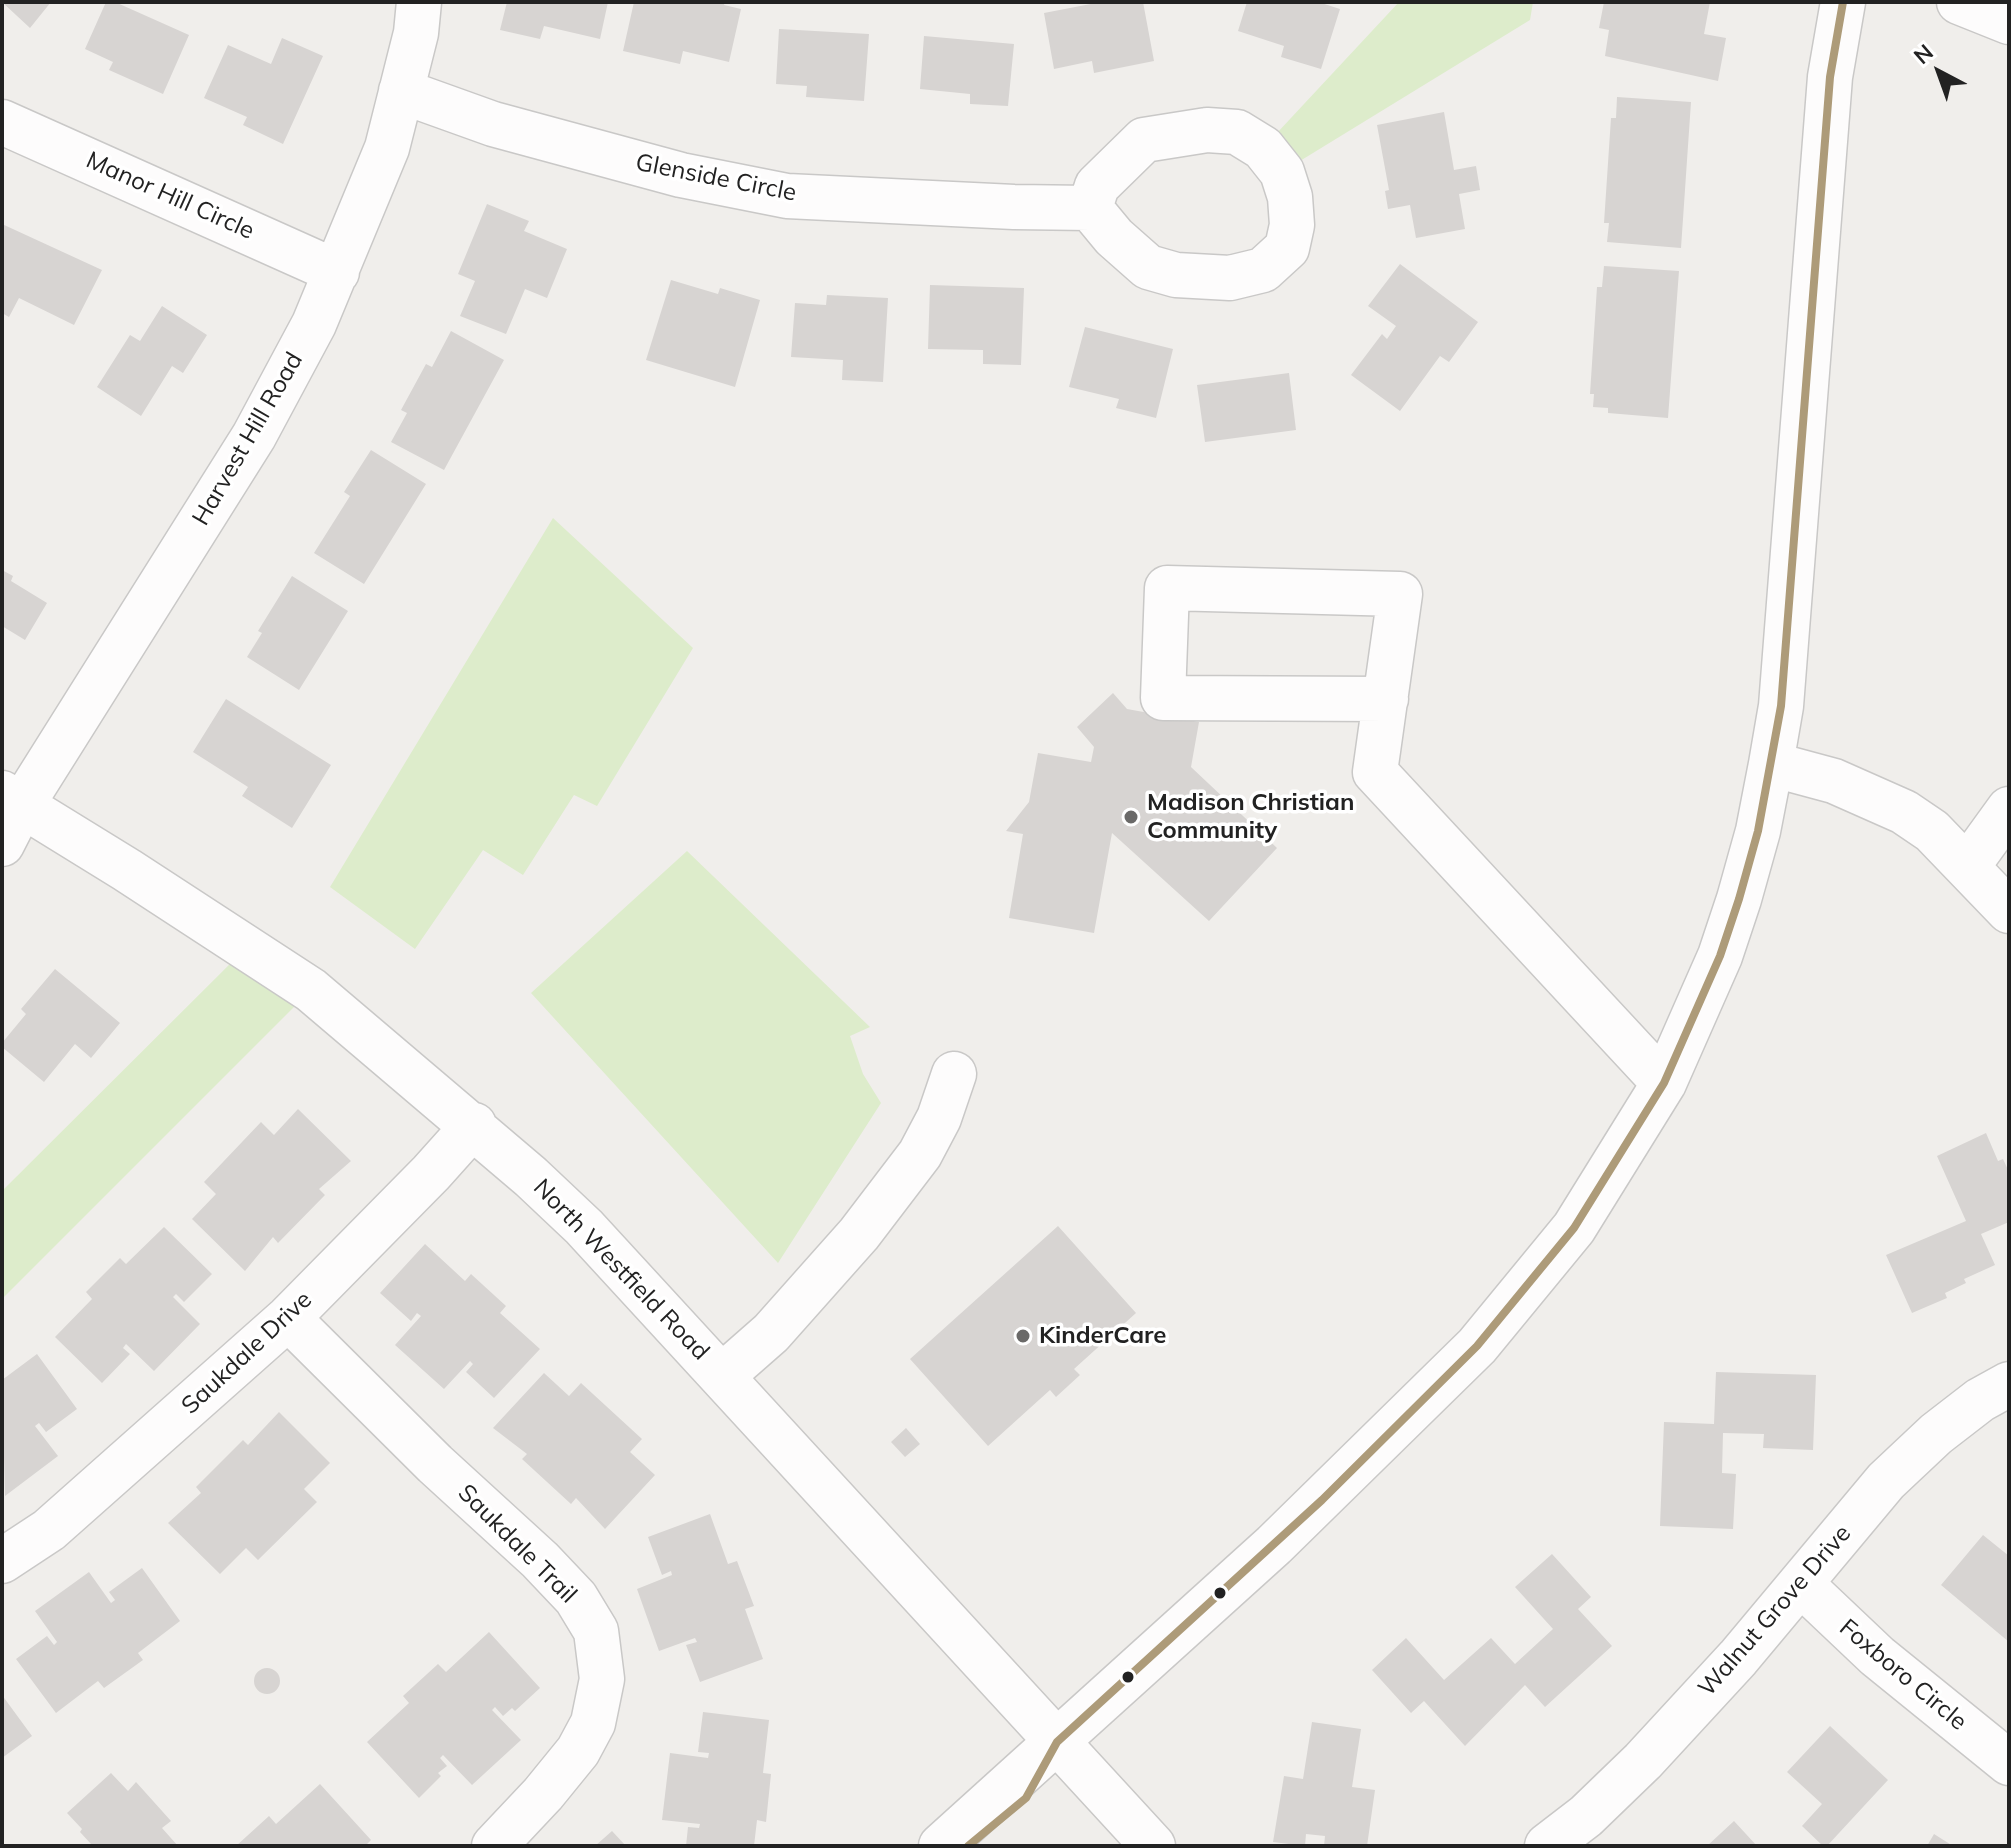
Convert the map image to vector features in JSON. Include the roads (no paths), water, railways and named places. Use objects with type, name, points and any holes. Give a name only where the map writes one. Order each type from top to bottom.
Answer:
[{"type":"street","name":"Harvest Hill Road","points":[[2,844],[12,799],[254,436],[314,324],[387,148],[419,2]]},
{"type":"street","points":[[941,1846],[1303,1518],[1477,1346],[1574,1228],[1664,1083],[1729,928],[1758,831],[1781,706],[1830,77],[1843,2]]},
{"type":"street","points":[[1959,2],[2009,22]]},
{"type":"street","name":"Glenside Circle","points":[[401,91],[536,136],[681,175],[787,196],[1090,208]]},
{"type":"street","name":"Manor Hill Circle","points":[[2,122],[337,272]]},
{"type":"street","points":[[1177,132],[1237,132],[1263,148],[1282,172],[1292,225],[1287,248],[1263,270],[1230,278],[1176,275],[1148,267],[1114,237],[1090,208],[1097,186],[1144,140],[1177,132]]},
{"type":"street","points":[[1386,699],[1163,698],[1167,588],[1400,594],[1386,699],[1375,772],[1664,1083]]},
{"type":"street","points":[[1771,764],[1834,781],[1883,801],[1932,831],[2009,911]]},
{"type":"street","name":"North Westfield Road","points":[[12,799],[311,990],[474,1125],[584,1227],[1153,1846]]},
{"type":"street","points":[[1967,867],[2009,809]]},
{"type":"street","points":[[722,1376],[771,1333],[868,1223],[920,1154],[939,1118],[954,1074]]},
{"type":"street","name":"Saukdale Drive","points":[[2,1561],[61,1520],[288,1318],[474,1125]]},
{"type":"street","name":"Saukdale Trail","points":[[288,1318],[435,1464],[540,1560],[576,1598],[596,1631],[602,1679],[593,1723],[560,1772],[494,1846]]},
{"type":"street","name":"Walnut Grove Drive","points":[[1547,1846],[1586,1816],[1643,1761],[1801,1584],[1886,1481],[1936,1434],[1980,1400],[2009,1384]]},
{"type":"street","name":"Foxboro Circle","points":[[1801,1584],[1877,1656],[2009,1763]]},
{"type":"street","points":[[909,1846],[990,1761],[1057,1742]]},
{"type":"street","points":[[968,1846],[1026,1798],[1057,1742]]},
{"type":"place","name":"Madison Christian Community","points":[[1131,817]]},
{"type":"place","name":"KinderCare","points":[[1023,1336]]}]
